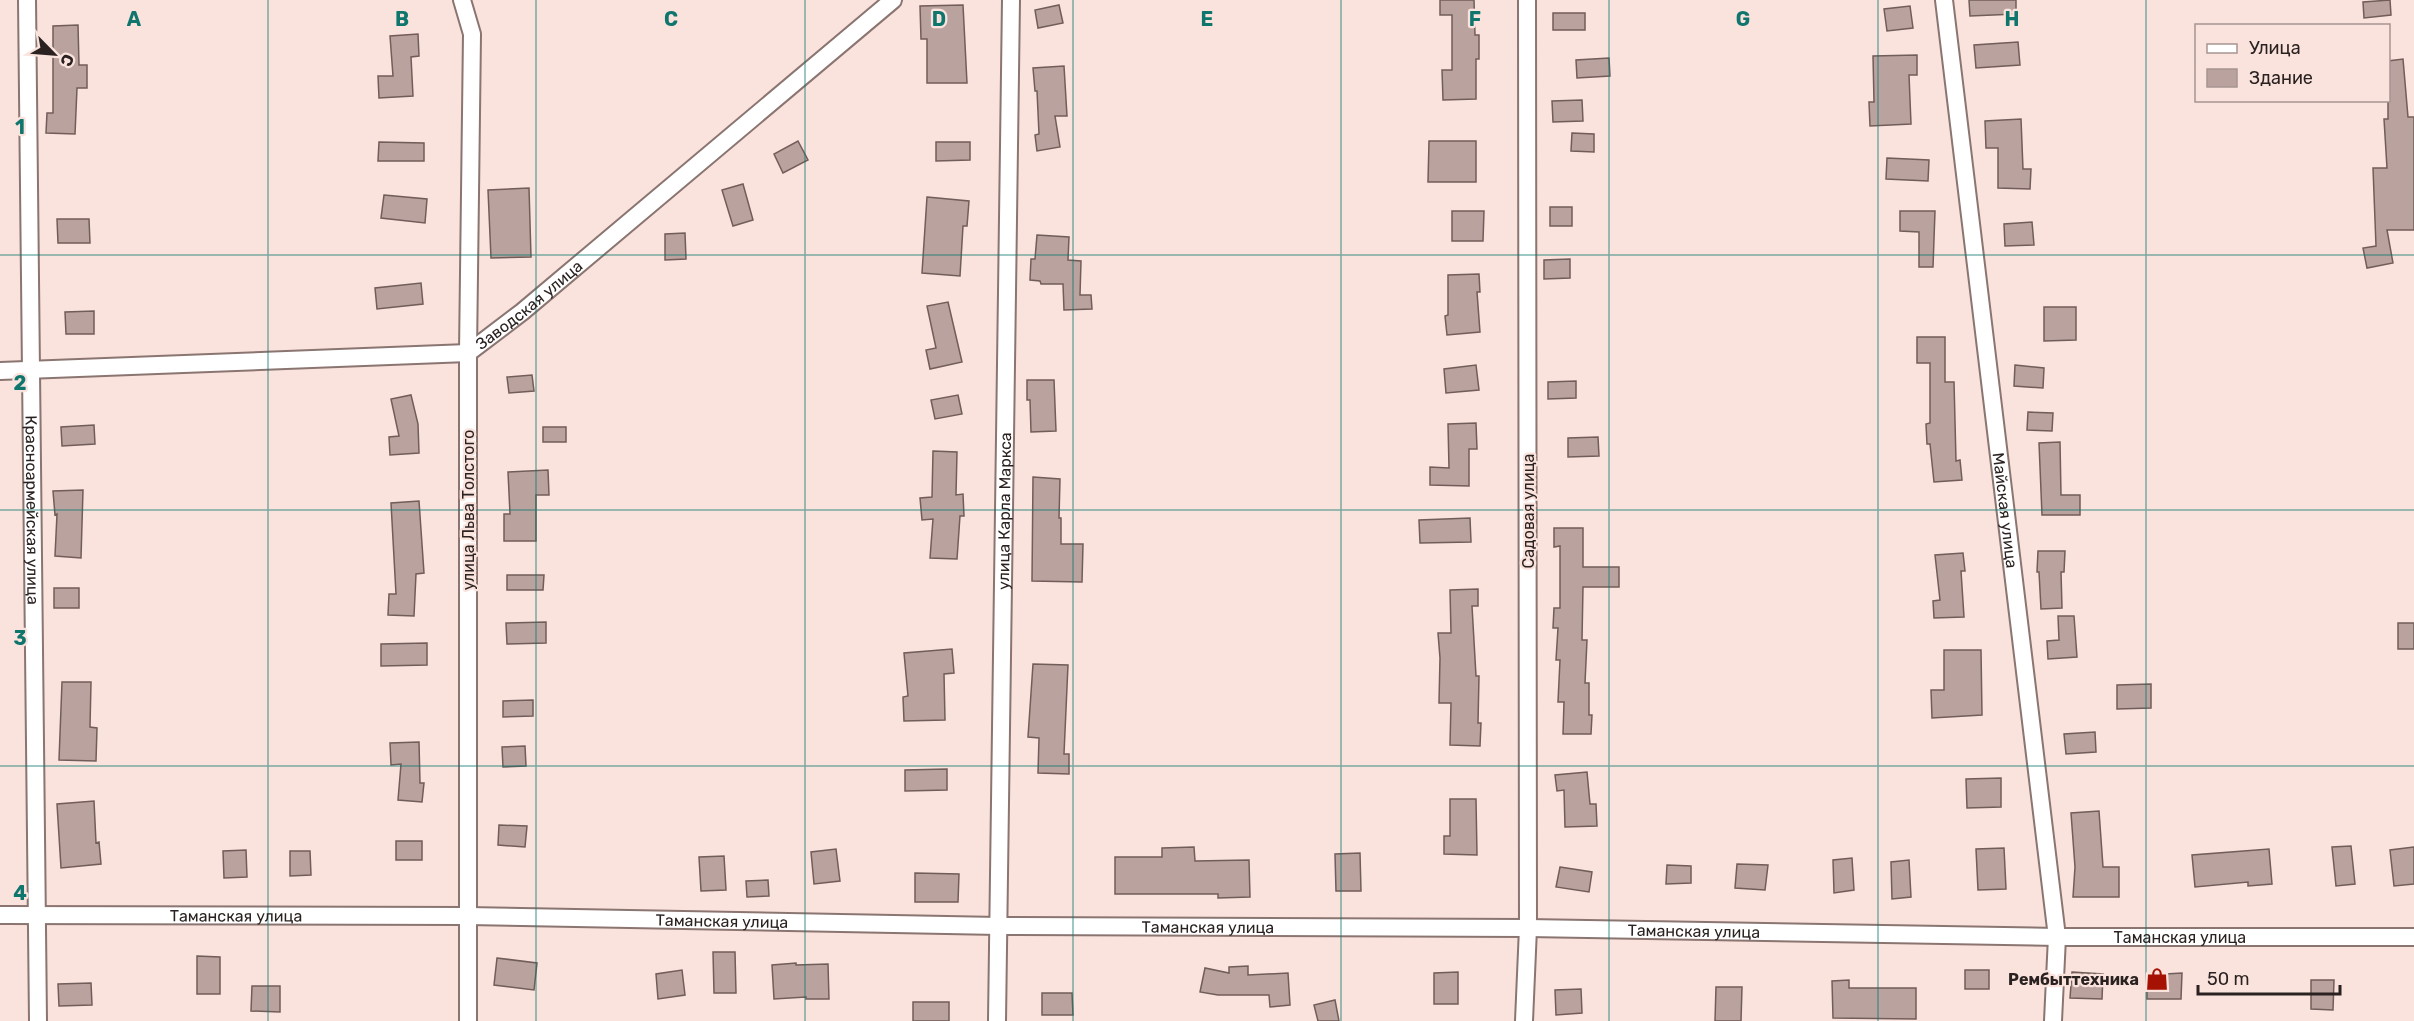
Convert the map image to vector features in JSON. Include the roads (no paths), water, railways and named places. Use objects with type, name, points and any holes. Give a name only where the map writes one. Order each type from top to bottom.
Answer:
[{"type":"street","name":"Красноармейская улица","points":[[27,0],[38,1021]]},
{"type":"street","name":"улица Льва Толстого","points":[[462,0],[472,34],[468,353],[468,1021]]},
{"type":"street","name":"Заводская улица","points":[[0,371],[468,353],[531,304],[892,0]]},
{"type":"street","name":"улица Карла Маркса","points":[[997,1021],[1011,0]]},
{"type":"street","name":"Садовая улица","points":[[1524,1021],[1528,928],[1527,0]]},
{"type":"street","name":"Майская улица","points":[[1944,0],[2057,937],[2053,1021]]},
{"type":"street","name":"Таманская улица","points":[[0,915],[467,916],[999,926],[1528,928],[2057,937],[2414,937]]},
{"type":"place","name":"Рембыттехника","points":[[2157,979]]}]
